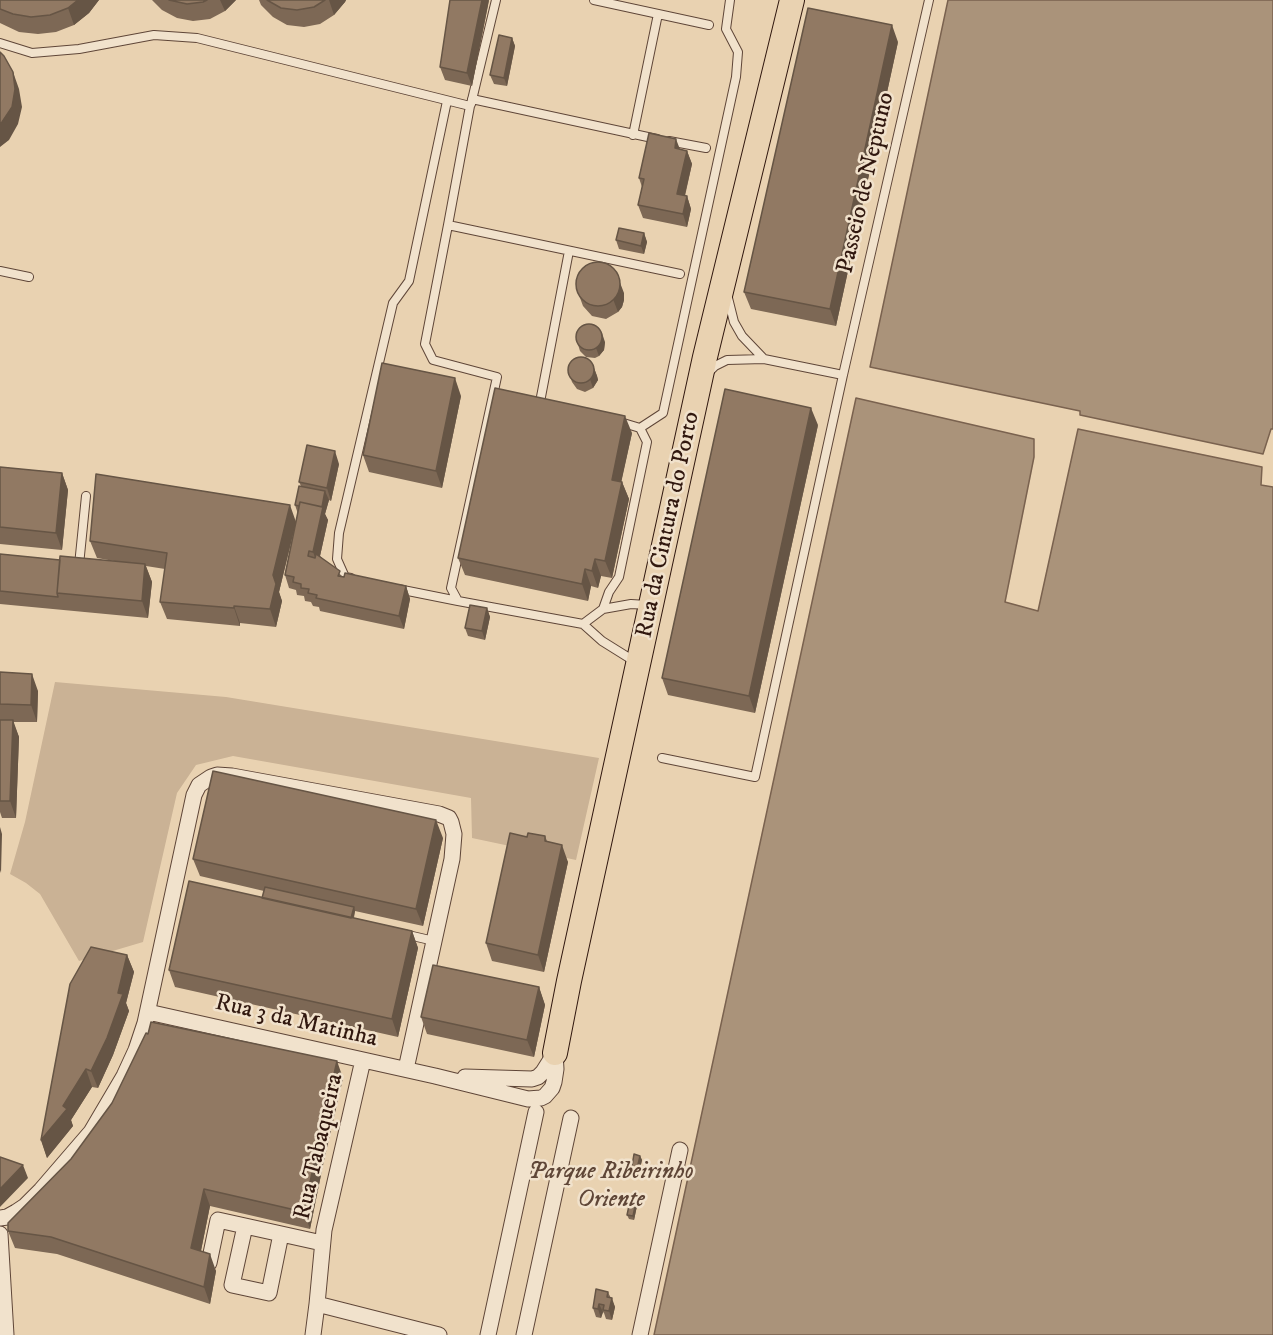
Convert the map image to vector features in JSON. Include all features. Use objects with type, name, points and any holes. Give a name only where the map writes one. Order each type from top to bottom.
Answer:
[{"type":"main road","name":"Rua da Cintura do Porto","points":[[555,1053],[700,382],[792,0]]},
{"type":"street","points":[[0,1218],[7,1217],[25,1206],[91,1132],[124,1076],[148,1012],[181,884],[194,795],[200,785],[217,775],[439,813],[449,818],[454,840],[453,859],[406,1069]]},
{"type":"street","name":"Rua 3 da Matinha","points":[[148,1012],[406,1069],[522,1098],[541,1098],[549,1092],[554,1082],[556,1069],[555,1053]]},
{"type":"street","name":"Rua Tabaqueira","points":[[313,1335],[325,1224],[363,1060]]},
{"type":"street","points":[[488,1335],[536,1112]]},
{"type":"street","points":[[524,1335],[571,1118]]},
{"type":"street","points":[[640,1335],[680,1150]]},
{"type":"street","points":[[209,1263],[218,1220],[322,1243]]},
{"type":"street","points":[[245,1226],[232,1285],[269,1293],[281,1234]]},
{"type":"street","points":[[0,1234],[6,1335]]},
{"type":"street","points":[[317,1304],[439,1335]]},
{"type":"lane","points":[[458,601],[451,588],[497,377],[433,360],[424,344],[469,111],[496,0]]},
{"type":"lane","points":[[594,0],[709,25]]},
{"type":"lane","points":[[640,428],[663,413],[736,77],[738,52],[726,29],[730,0]]},
{"type":"lane","name":"Passeio de Neptuno","points":[[662,758],[755,777],[843,375],[929,0]]},
{"type":"lane","points":[[633,135],[658,14]]},
{"type":"lane","points":[[0,43],[32,53],[80,48],[154,35],[197,38],[470,106],[469,111]]},
{"type":"lane","points":[[472,99],[633,135],[706,148]]},
{"type":"lane","points":[[356,580],[345,577],[337,560],[339,532],[393,303],[409,281],[447,101]]},
{"type":"lane","points":[[448,225],[680,274]]},
{"type":"lane","points":[[540,402],[569,250]]},
{"type":"lane","points":[[0,271],[29,276]]},
{"type":"lane","points":[[724,280],[734,322],[742,336],[764,359]]},
{"type":"lane","points":[[700,382],[715,366],[727,360],[764,359],[843,375]]},
{"type":"lane","points":[[493,392],[505,394]]},
{"type":"lane","points":[[528,400],[551,405]]},
{"type":"lane","points":[[603,609],[609,592],[619,577],[647,442],[640,428],[607,419]]},
{"type":"lane","points":[[68,564],[79,565],[86,496]]},
{"type":"lane","points":[[390,587],[583,624],[602,641],[639,664]]},
{"type":"lane","points":[[583,624],[603,609],[631,604],[652,606]]},
{"type":"lane","points":[[399,933],[434,941]]},
{"type":"shaded area","points":[[948,0],[1273,0],[1273,429],[1271,429],[1263,454],[1080,415],[1080,411],[870,367]]},
{"type":"shaded area","points":[[856,398],[1034,439],[1034,457],[1005,602],[1038,611],[1078,429],[1262,467],[1261,485],[1273,487],[1273,1335],[654,1335]]},
{"type":"shaded area","points":[[55,682],[226,697],[599,758],[576,860],[472,838],[471,798],[233,756],[196,765],[177,793],[143,942],[79,961],[40,894],[10,874],[25,822]]},
{"type":"building","points":[[0,0],[78,0],[68,8],[50,15],[31,17],[0,9]]},
{"type":"building","points":[[169,0],[207,0],[187,4]]},
{"type":"building","points":[[267,0],[325,0],[314,7],[297,10],[281,8]]},
{"type":"building","points":[[450,0],[482,0],[467,73],[440,67]]},
{"type":"building","points":[[808,8],[892,25],[830,309],[744,292]]},
{"type":"building","points":[[499,35],[512,38],[504,78],[490,75]]},
{"type":"building","points":[[0,52],[13,72],[15,89],[12,107],[0,124]]},
{"type":"building","points":[[649,133],[676,139],[675,148],[687,151],[677,194],[687,196],[683,214],[638,205],[644,179],[639,178]]},
{"type":"building","points":[[619,228],[644,233],[641,246],[616,240]]},
{"type":"building","points":[[598,262],[613,269],[620,284],[613,299],[598,306],[583,299],[576,284],[583,269]]},
{"type":"building","points":[[589,324],[598,328],[602,337],[598,346],[589,350],[580,346],[576,337],[580,328]]},
{"type":"building","points":[[581,357],[590,361],[594,370],[590,379],[581,383],[572,379],[568,370],[572,361]]},
{"type":"building","points":[[382,363],[455,378],[436,471],[363,455]]},
{"type":"building","points":[[495,388],[625,416],[612,480],[622,482],[605,561],[595,559],[592,571],[585,569],[582,584],[458,558]]},
{"type":"building","points":[[725,389],[811,408],[749,696],[662,678]]},
{"type":"building","points":[[307,445],[335,451],[327,488],[299,482]]},
{"type":"building","points":[[0,467],[62,473],[56,533],[0,527]]},
{"type":"building","points":[[96,474],[290,505],[273,575],[276,584],[270,609],[160,602],[167,553],[90,541]]},
{"type":"building","points":[[299,486],[325,491],[322,507],[300,502],[299,506],[295,505]]},
{"type":"building","points":[[300,502],[323,507],[313,552],[309,551],[308,556],[315,558],[316,554],[340,571],[338,576],[344,577],[345,573],[406,586],[399,616],[316,598],[317,595],[308,593],[309,589],[301,588],[301,584],[293,582],[294,577],[285,575]]},
{"type":"building","points":[[0,554],[60,560],[58,597],[0,591]]},
{"type":"building","points":[[60,556],[145,564],[142,601],[57,593]]},
{"type":"building","points":[[470,605],[487,608],[482,631],[465,628]]},
{"type":"building","points":[[0,672],[32,674],[31,705],[0,704]]},
{"type":"building","points":[[0,720],[13,720],[10,801],[0,801]]},
{"type":"building","points":[[213,771],[436,820],[416,909],[193,859]]},
{"type":"building","points":[[510,833],[527,837],[528,833],[545,836],[545,841],[562,845],[538,955],[486,943]]},
{"type":"building","points":[[189,881],[412,931],[392,1019],[169,970]]},
{"type":"building","points":[[265,887],[354,907],[351,918],[262,898]]},
{"type":"building","points":[[91,947],[127,955],[118,993],[123,994],[107,1038],[91,1071],[86,1069],[63,1106],[67,1109],[41,1140],[70,984]]},
{"type":"building","points":[[433,965],[539,987],[527,1040],[421,1017]]},
{"type":"building","points":[[151,1022],[337,1061],[304,1212],[204,1189],[191,1248],[210,1254],[204,1287],[51,1237],[8,1231],[8,1223],[71,1159],[112,1103],[146,1033],[148,1034]]},
{"type":"building","points":[[634,1154],[640,1156],[636,1173],[631,1172]]},
{"type":"building","points":[[0,1157],[23,1165],[0,1189]]},
{"type":"building","points":[[630,1201],[636,1202],[633,1216],[627,1215]]},
{"type":"building","points":[[596,1289],[608,1292],[607,1297],[612,1298],[609,1311],[603,1310],[604,1305],[599,1304],[598,1309],[593,1308]]},
{"type":"park label","name":"Parque Ribeirinho Oriente","points":[[611,1187]]}]
